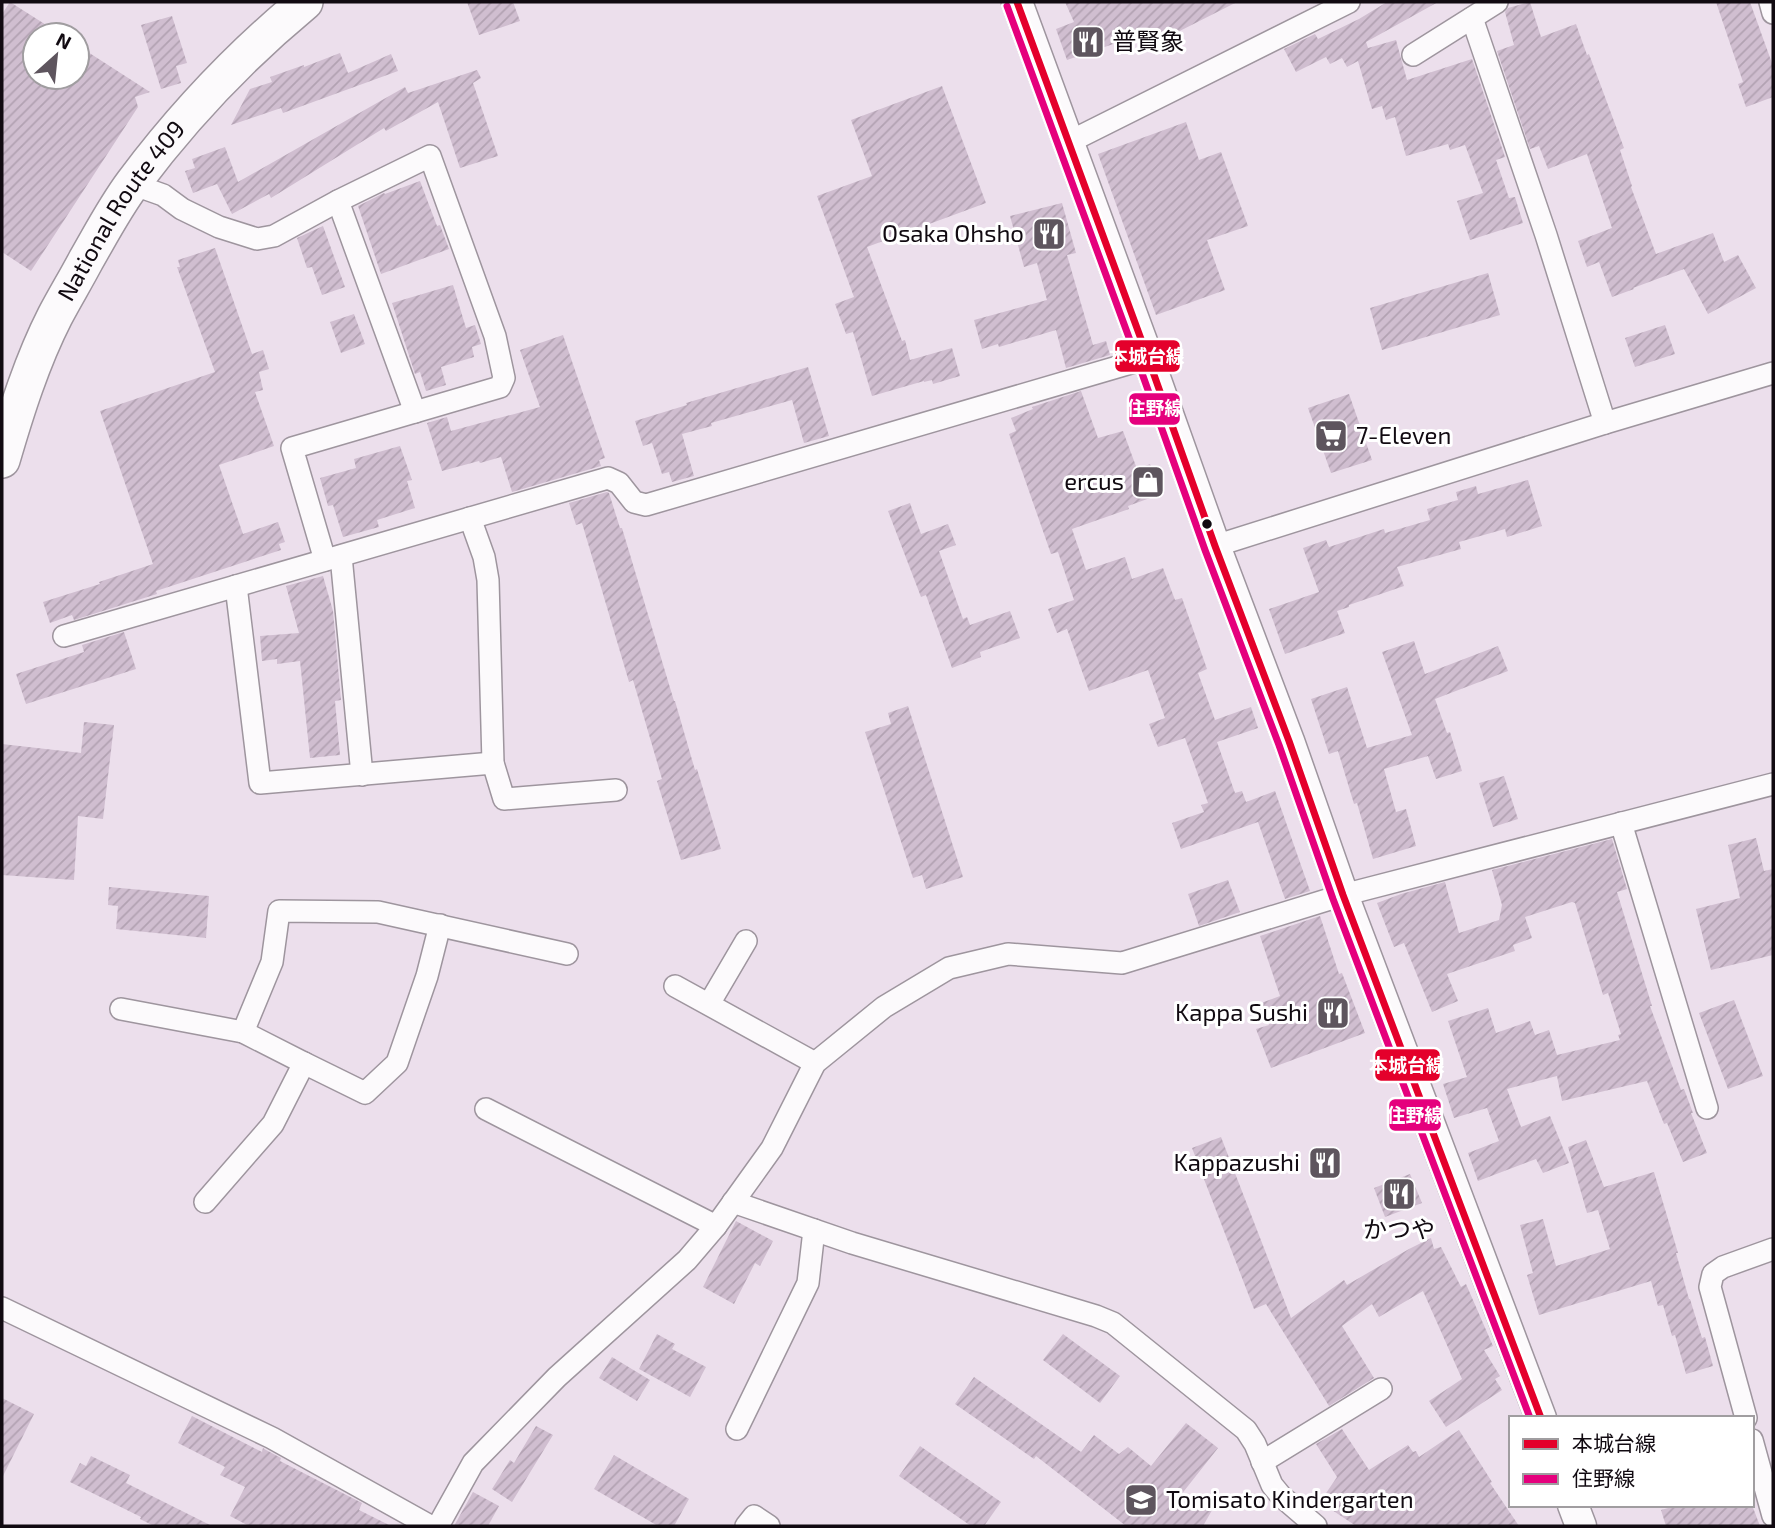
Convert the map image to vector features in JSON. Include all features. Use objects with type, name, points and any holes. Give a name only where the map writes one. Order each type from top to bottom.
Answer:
[{"type":"highway","name":"National Route 409","points":[[2,460],[27,383],[54,318],[108,220],[132,184],[190,112],[232,68],[305,2]]},
{"type":"main road","points":[[1017,2],[1343,895],[1540,1416]]},
{"type":"main road","points":[[1574,1507],[1581,1526]]},
{"type":"street","points":[[1069,142],[1349,2]]},
{"type":"street","points":[[1413,55],[1497,2]]},
{"type":"street","points":[[1770,2],[1773,13]]},
{"type":"street","points":[[1472,18],[1546,235],[1605,423]]},
{"type":"street","points":[[132,184],[163,195],[182,209],[219,227],[257,239],[274,236],[430,156],[495,336],[504,379],[500,387],[292,448],[333,558],[362,775]]},
{"type":"street","points":[[338,201],[415,412]]},
{"type":"street","points":[[64,636],[608,478],[619,483],[634,502],[646,505],[1149,358]]},
{"type":"street","points":[[1215,546],[1773,373]]},
{"type":"street","points":[[470,518],[484,557],[488,580],[493,763],[504,799],[616,790]]},
{"type":"street","points":[[236,586],[260,783],[493,763]]},
{"type":"street","points":[[438,1526],[473,1463],[558,1377],[687,1260],[716,1226],[772,1148],[815,1063],[884,1007],[948,968],[1008,954],[1122,963],[1343,895],[1773,784]]},
{"type":"street","points":[[1621,823],[1707,1108]]},
{"type":"street","points":[[243,1032],[272,962],[279,912],[377,912],[567,954]]},
{"type":"street","points":[[121,1009],[243,1032],[365,1093],[397,1063],[427,976],[440,925]]},
{"type":"street","points":[[709,1004],[747,941]]},
{"type":"street","points":[[675,986],[815,1063]]},
{"type":"street","points":[[205,1202],[273,1124],[304,1063]]},
{"type":"street","points":[[486,1109],[716,1226]]},
{"type":"street","points":[[733,1202],[814,1230],[1113,1323],[1246,1430],[1255,1444],[1272,1485],[1316,1526]]},
{"type":"street","points":[[737,1429],[808,1283],[814,1230]]},
{"type":"street","points":[[1745,1416],[1710,1287],[1713,1274],[1723,1266],[1773,1249]]},
{"type":"street","points":[[2,1308],[272,1438],[430,1526]]},
{"type":"street","points":[[1262,1462],[1381,1389]]},
{"type":"street","points":[[1754,1447],[1773,1516]]},
{"type":"street","points":[[746,1526],[754,1516],[769,1526]]},
{"type":"building","points":[[10,2],[40,21],[21,21],[21,91],[91,91],[91,54],[150,92],[135,97],[138,107],[31,271],[2,252],[2,14]]},
{"type":"building","points":[[467,2],[513,2],[520,21],[479,35]]},
{"type":"building","points":[[1065,2],[1237,2],[1154,44],[1148,32],[1067,60],[1056,29],[1074,22]]},
{"type":"building","points":[[1387,2],[1438,2],[1366,42],[1368,48],[1396,40],[1407,80],[1472,59],[1505,157],[1496,160],[1509,198],[1515,197],[1523,223],[1470,240],[1457,201],[1483,193],[1465,145],[1450,150],[1448,144],[1406,156],[1395,117],[1386,120],[1382,106],[1372,109],[1358,61],[1347,67],[1342,58],[1330,64],[1326,57],[1296,72],[1284,49],[1315,34],[1318,39]]},
{"type":"building","points":[[1530,2],[1541,37],[1576,24],[1624,148],[1620,150],[1631,187],[1656,254],[1713,233],[1724,262],[1738,255],[1756,288],[1708,314],[1684,269],[1612,297],[1599,262],[1587,267],[1578,241],[1612,228],[1587,154],[1548,169],[1539,146],[1530,149],[1497,51],[1514,45],[1505,12],[1508,8]]},
{"type":"building","points":[[1716,2],[1750,2],[1773,66],[1773,97],[1746,107],[1738,84],[1743,82]]},
{"type":"building","points":[[172,16],[187,63],[176,66],[181,83],[161,89],[141,25]]},
{"type":"building","points":[[340,53],[348,73],[391,54],[398,71],[283,113],[281,108],[231,125],[250,89],[272,82],[270,77]]},
{"type":"building","points":[[477,70],[481,78],[473,83],[498,156],[460,168],[438,102],[386,131],[384,128],[271,198],[269,194],[232,214],[217,184],[193,193],[185,171],[195,168],[192,159],[225,147],[238,182],[405,87],[408,93]]},
{"type":"building","points":[[942,86],[986,203],[867,247],[902,341],[905,340],[910,360],[952,348],[960,376],[933,384],[932,380],[924,381],[872,396],[853,332],[846,334],[835,304],[854,297],[817,196],[872,176],[851,120]]},
{"type":"building","points":[[1186,122],[1199,160],[1221,152],[1248,226],[1207,240],[1225,290],[1156,315],[1098,154]]},
{"type":"building","points":[[420,181],[449,249],[381,274],[358,206],[384,193]]},
{"type":"building","points":[[1062,203],[1076,253],[1067,255],[1093,345],[1106,341],[1110,355],[1066,368],[1056,330],[999,347],[998,344],[982,349],[974,320],[1047,300],[1037,263],[1024,267],[1010,216]]},
{"type":"building","points":[[323,226],[345,287],[322,295],[312,267],[307,268],[297,238]]},
{"type":"building","points":[[215,248],[252,354],[263,350],[269,369],[259,372],[263,390],[255,392],[274,446],[219,465],[243,534],[278,522],[285,542],[279,544],[281,550],[156,591],[157,594],[74,620],[72,615],[50,623],[43,602],[153,564],[100,411],[215,372],[177,267],[180,267],[178,260]]},
{"type":"building","points":[[1488,273],[1500,315],[1382,350],[1370,308]]},
{"type":"building","points":[[453,285],[466,328],[475,325],[481,344],[472,347],[474,357],[441,367],[446,385],[426,391],[420,372],[415,374],[392,303]]},
{"type":"building","points":[[354,314],[365,344],[341,353],[330,322]]},
{"type":"building","points":[[1665,325],[1675,354],[1635,367],[1625,338]]},
{"type":"building","points":[[563,335],[605,458],[599,460],[601,466],[512,492],[501,457],[442,471],[427,423],[447,417],[451,431],[540,407],[520,350]]},
{"type":"building","points":[[808,367],[829,436],[804,443],[792,400],[682,434],[694,476],[672,482],[669,472],[662,474],[652,443],[643,446],[635,421]]},
{"type":"building","points":[[1081,391],[1098,438],[1123,431],[1137,469],[1150,464],[1161,494],[1128,506],[1129,509],[1072,529],[1086,570],[1125,557],[1132,579],[1163,568],[1175,600],[1182,598],[1207,669],[1198,673],[1215,720],[1251,707],[1258,728],[1217,742],[1235,793],[1242,791],[1246,802],[1275,791],[1310,891],[1285,899],[1258,822],[1181,849],[1172,823],[1204,812],[1201,805],[1208,803],[1185,738],[1158,747],[1149,724],[1165,718],[1148,670],[1089,691],[1067,629],[1057,633],[1048,609],[1074,600],[1058,552],[1051,554],[1009,434],[1016,431],[1011,418],[1033,409],[1032,407]]},
{"type":"building","points":[[1349,394],[1372,460],[1331,473],[1308,408]]},
{"type":"building","points":[[400,446],[412,480],[407,481],[415,508],[377,520],[379,527],[343,537],[333,505],[328,506],[320,478],[356,468],[354,459]]},
{"type":"building","points":[[1528,480],[1542,526],[1507,537],[1505,529],[1459,542],[1461,549],[1397,567],[1404,586],[1337,611],[1345,633],[1285,654],[1269,609],[1319,592],[1303,548],[1326,540],[1329,547],[1384,529],[1385,533],[1430,520],[1427,509],[1458,500],[1456,492],[1476,486],[1478,494]]},
{"type":"building","points":[[607,492],[622,528],[721,849],[681,860],[657,781],[662,779],[633,680],[629,682],[582,523],[576,525],[569,503]]},
{"type":"building","points":[[910,503],[921,534],[948,524],[956,545],[939,551],[963,619],[967,617],[970,625],[1010,611],[1020,638],[980,652],[981,657],[952,668],[926,595],[921,597],[888,511]]},
{"type":"building","points":[[323,576],[333,611],[341,700],[335,701],[340,755],[310,758],[300,661],[277,664],[277,659],[262,661],[260,636],[299,633],[286,586]]},
{"type":"building","points":[[124,632],[136,669],[26,704],[16,674],[84,652],[82,645]]},
{"type":"building","points":[[1414,641],[1425,674],[1498,646],[1508,671],[1435,699],[1447,733],[1450,732],[1462,771],[1436,779],[1428,756],[1384,769],[1396,812],[1406,809],[1416,846],[1373,859],[1338,751],[1329,754],[1311,699],[1347,687],[1367,748],[1412,735],[1382,652]]},
{"type":"building","points":[[908,706],[963,877],[926,889],[922,875],[913,878],[865,732],[891,724],[888,713]]},
{"type":"building","points":[[84,722],[114,725],[103,819],[78,816],[74,880],[2,875],[2,744],[81,753]]},
{"type":"building","points":[[1504,776],[1518,819],[1493,827],[1479,783]]},
{"type":"building","points":[[1756,838],[1764,871],[1773,869],[1773,955],[1711,970],[1696,909],[1740,898],[1728,845]]},
{"type":"building","points":[[1612,839],[1627,889],[1617,892],[1650,1006],[1707,1153],[1683,1162],[1647,1081],[1562,1101],[1557,1076],[1507,1089],[1521,1127],[1550,1116],[1569,1163],[1543,1173],[1536,1159],[1478,1181],[1468,1153],[1499,1141],[1487,1108],[1454,1118],[1443,1084],[1467,1077],[1448,1021],[1488,1008],[1496,1033],[1530,1021],[1535,1035],[1549,1030],[1557,1055],[1620,1040],[1618,1035],[1621,1034],[1608,993],[1603,995],[1575,903],[1572,902],[1525,917],[1532,938],[1513,945],[1515,951],[1447,974],[1458,1001],[1432,1012],[1404,943],[1394,947],[1377,903],[1445,882],[1459,933],[1499,920],[1502,905],[1492,870]]},
{"type":"building","points":[[1228,880],[1240,912],[1199,926],[1188,894]]},
{"type":"building","points":[[109,887],[209,896],[206,938],[116,929],[118,906],[108,905]]},
{"type":"building","points":[[1320,916],[1339,974],[1342,973],[1365,1033],[1271,1068],[1256,1029],[1269,1025],[1261,1003],[1280,996],[1260,936]]},
{"type":"building","points":[[1734,1000],[1763,1076],[1728,1089],[1699,1013]]},
{"type":"building","points":[[1221,1137],[1291,1318],[1344,1280],[1347,1285],[1431,1238],[1434,1249],[1441,1247],[1461,1287],[1466,1284],[1493,1346],[1484,1350],[1500,1376],[1495,1379],[1502,1390],[1446,1427],[1429,1401],[1462,1379],[1423,1291],[1379,1317],[1372,1304],[1342,1326],[1374,1378],[1329,1406],[1266,1304],[1254,1309],[1192,1148]]},
{"type":"building","points":[[1586,1140],[1604,1187],[1654,1172],[1689,1299],[1702,1338],[1705,1337],[1713,1366],[1686,1374],[1675,1335],[1672,1336],[1663,1305],[1658,1306],[1651,1281],[1539,1315],[1527,1275],[1533,1273],[1520,1225],[1543,1219],[1556,1266],[1610,1249],[1598,1210],[1587,1213],[1568,1147]]},
{"type":"building","points":[[1410,1174],[1422,1203],[1385,1217],[1374,1188]]},
{"type":"building","points":[[736,1221],[773,1241],[760,1266],[755,1263],[734,1304],[703,1287]]},
{"type":"building","points":[[657,1334],[675,1344],[672,1349],[706,1367],[690,1397],[639,1369]]},
{"type":"building","points":[[1063,1334],[1120,1376],[1100,1403],[1043,1360]]},
{"type":"building","points":[[612,1357],[650,1380],[637,1401],[599,1378]]},
{"type":"building","points":[[974,1377],[1081,1452],[1094,1435],[1119,1454],[1128,1447],[1151,1466],[1186,1423],[1218,1448],[1173,1505],[1215,1505],[1203,1526],[1126,1526],[1036,1456],[1034,1459],[955,1404]]},
{"type":"building","points":[[2,1398],[34,1414],[2,1478]]},
{"type":"building","points":[[192,1416],[262,1452],[263,1448],[281,1458],[280,1461],[362,1503],[359,1510],[391,1526],[249,1526],[230,1516],[245,1487],[220,1475],[225,1467],[178,1443]]},
{"type":"building","points":[[536,1426],[553,1435],[512,1502],[492,1489],[510,1460],[514,1463]]},
{"type":"building","points":[[1342,1429],[1369,1470],[1408,1445],[1419,1457],[1459,1430],[1519,1526],[1356,1526],[1320,1502],[1337,1477],[1316,1444]]},
{"type":"building","points":[[920,1446],[1001,1502],[984,1526],[971,1526],[899,1476]]},
{"type":"building","points":[[614,1455],[689,1499],[674,1526],[658,1526],[594,1489]]},
{"type":"building","points":[[91,1456],[130,1475],[126,1483],[212,1526],[154,1526],[70,1482],[80,1463],[86,1466]]},
{"type":"building","points":[[473,1492],[499,1506],[488,1526],[454,1526]]},
{"type":"building","points":[[1672,1507],[1753,1507],[1760,1526],[1666,1526],[1661,1510]]},
{"type":"transit line","name":"本城台線","points":[[1017,2],[1343,895],[1540,1416]]},
{"type":"transit line","name":"住野線","points":[[1007,6],[1333,899],[1529,1416]]},
{"type":"place","name":"普賢象","points":[[1088,42]]},
{"type":"place","name":"Osaka Ohsho","points":[[1049,234]]},
{"type":"place","name":"7-Eleven","points":[[1331,436]]},
{"type":"place","name":"ercus","points":[[1148,482]]},
{"type":"place","name":"Kappa Sushi","points":[[1333,1013]]},
{"type":"place","name":"Kappazushi","points":[[1325,1163]]},
{"type":"place","name":"かつや","points":[[1399,1194]]},
{"type":"place","name":"Tomisato Kindergarten","points":[[1141,1500]]}]
